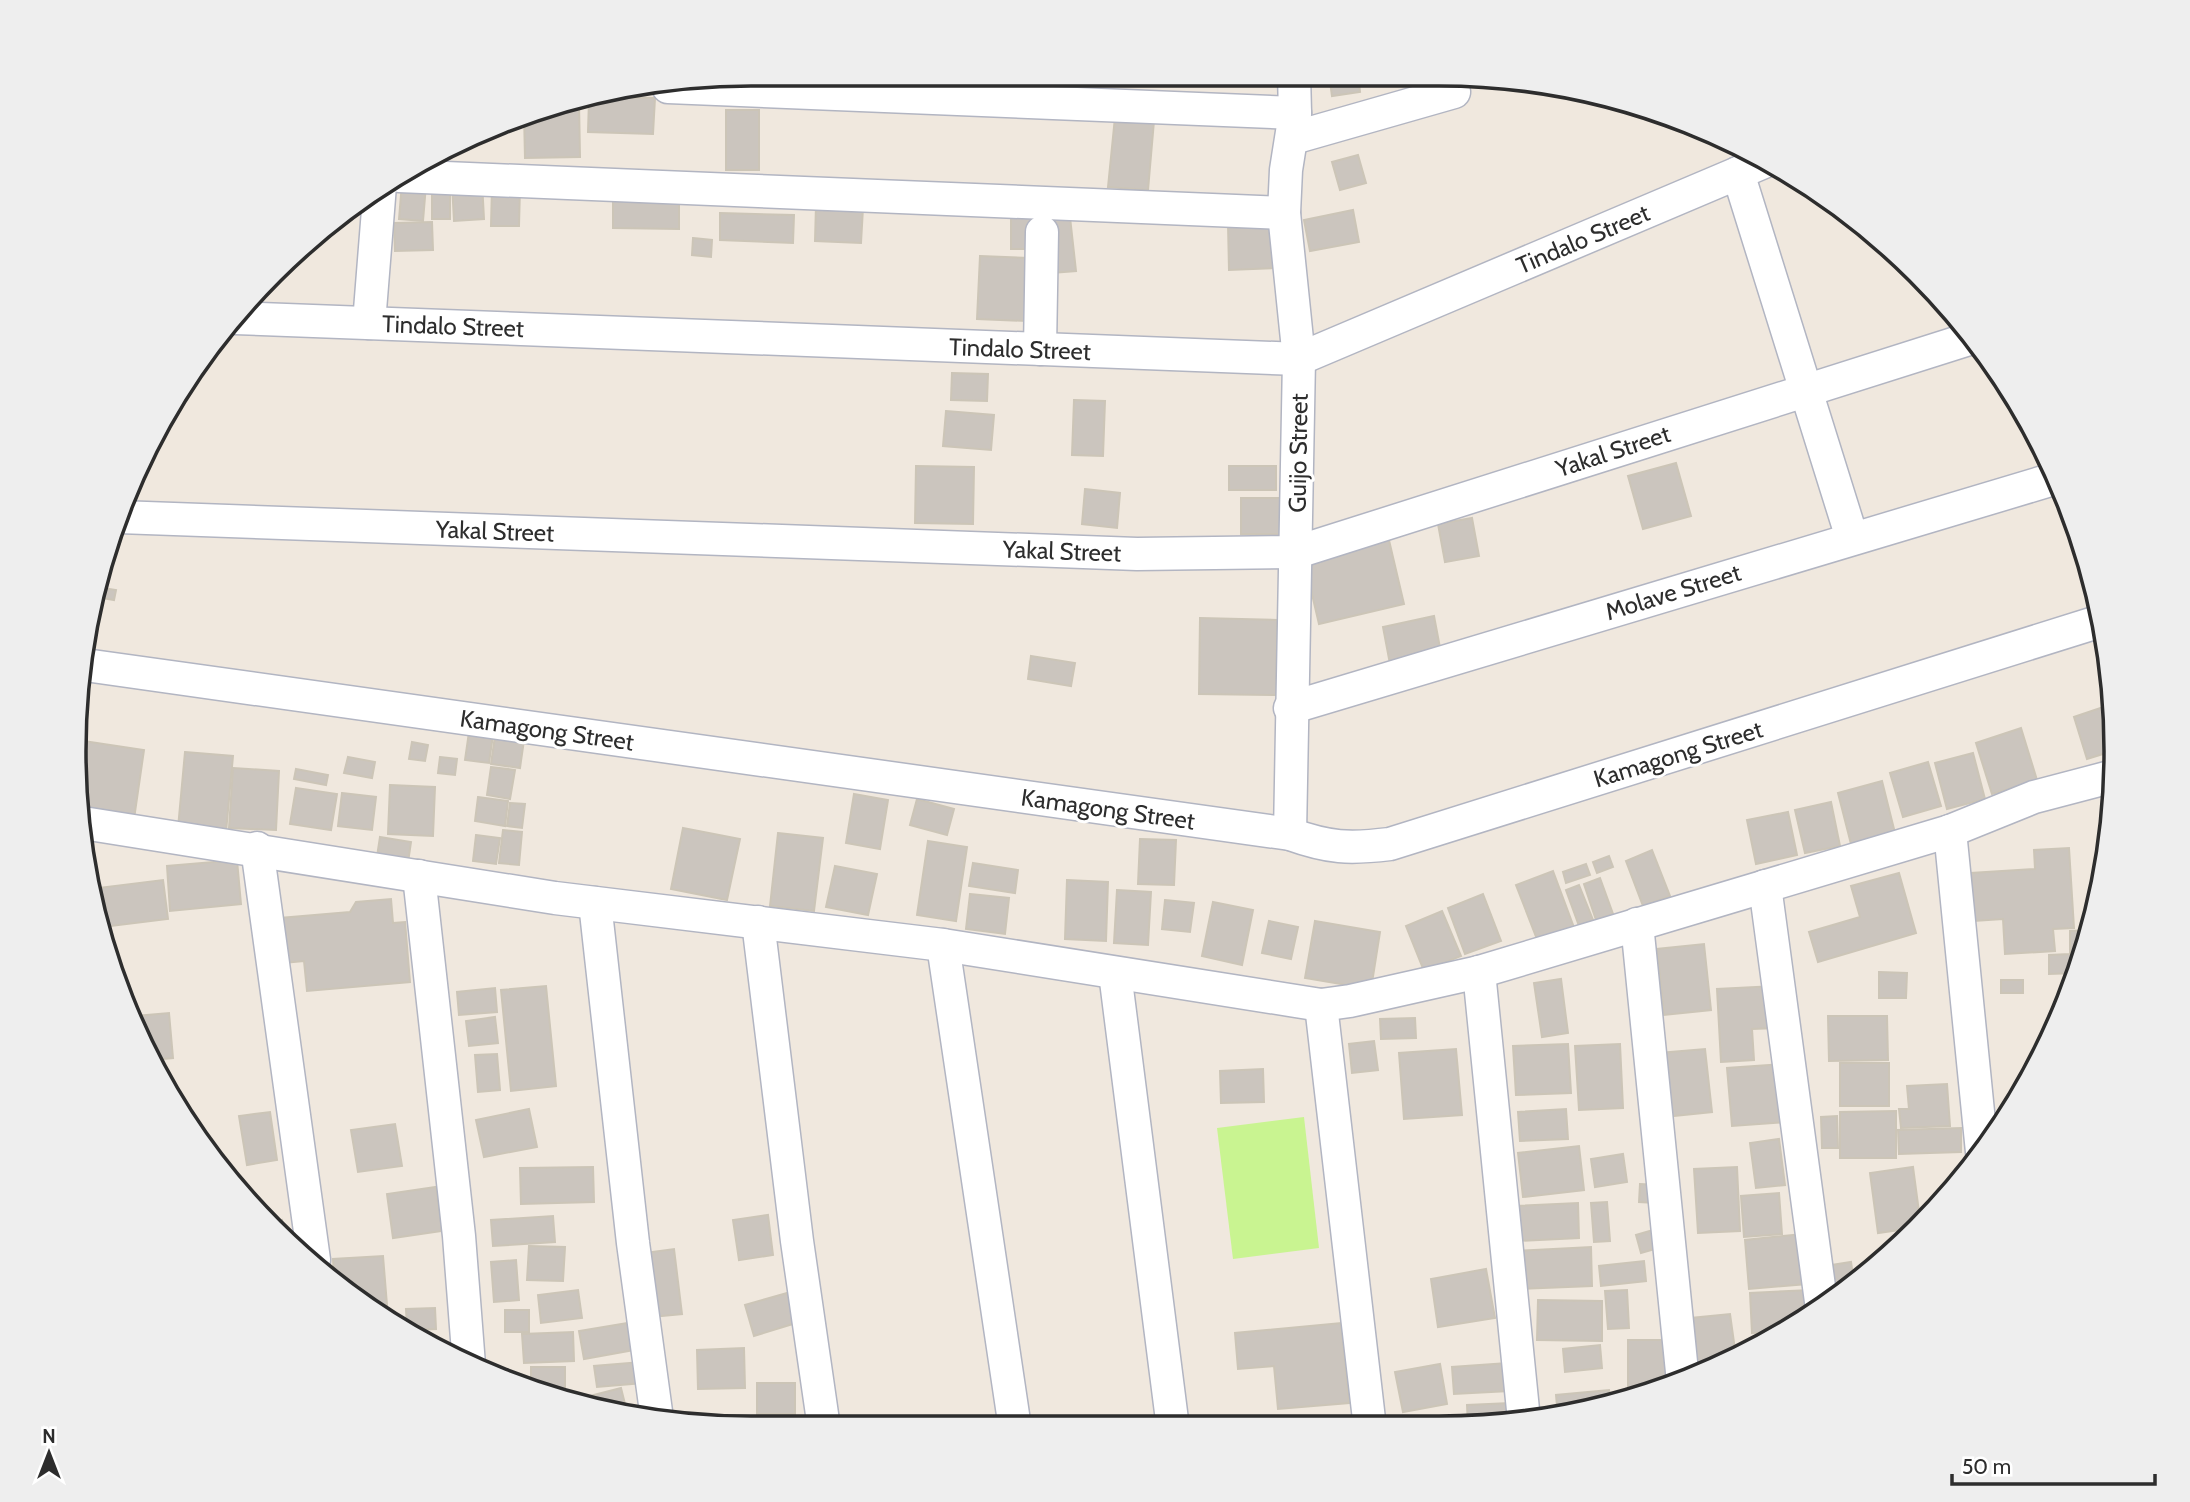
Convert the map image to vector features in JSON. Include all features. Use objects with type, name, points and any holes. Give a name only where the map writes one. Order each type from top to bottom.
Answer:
[{"type":"street","name":"Guijo Street","points":[[1290,834],[1290,708],[1297,552],[1299,359],[1284,213],[1286,170],[1294,125],[1294,86]]},
{"type":"street","points":[[692,88],[1294,125],[1454,92]]},
{"type":"street","points":[[1751,168],[1805,390],[1852,538]]},
{"type":"street","name":"Tindalo Street","points":[[246,318],[1299,359],[1751,168]]},
{"type":"street","points":[[415,177],[1284,213]]},
{"type":"street","points":[[369,323],[379,200]]},
{"type":"street","points":[[1040,349],[1042,232]]},
{"type":"street","name":"Yakal Street","points":[[128,517],[1138,554],[1297,552],[1963,341]]},
{"type":"street","name":"Molave Street","points":[[1290,708],[2047,481]]},
{"type":"street","name":"Kamagong Street","points":[[91,666],[1290,834],[1325,846],[1347,849],[1390,844],[2092,624]]},
{"type":"street","points":[[90,824],[257,848],[595,903],[943,945],[1321,1004],[1350,1001],[1479,972],[1950,831],[2034,797],[2103,779]]},
{"type":"street","points":[[1950,831],[1981,1137]]},
{"type":"street","points":[[257,848],[313,1252]]},
{"type":"street","points":[[419,876],[459,1236],[468,1353]]},
{"type":"street","points":[[1765,886],[1820,1296]]},
{"type":"street","points":[[595,903],[633,1243],[656,1409]]},
{"type":"street","points":[[758,922],[797,1241],[822,1416]]},
{"type":"street","points":[[1637,925],[1681,1371]]},
{"type":"street","points":[[943,945],[1013,1416]]},
{"type":"street","points":[[1479,972],[1523,1411]]},
{"type":"street","points":[[1115,973],[1171,1416]]},
{"type":"street","points":[[1321,1004],[1369,1416]]},
{"type":"green space","points":[[1304,1117],[1319,1248],[1233,1259],[1217,1128]]},
{"type":"building","points":[[1331,86],[1359,86],[1360,92],[1332,96]]},
{"type":"building","points":[[629,97],[655,98],[653,134],[588,132],[589,106]]},
{"type":"building","points":[[579,108],[580,157],[525,158],[524,126]]},
{"type":"building","points":[[726,110],[759,110],[759,170],[726,170]]},
{"type":"building","points":[[1115,117],[1154,121],[1148,190],[1108,187]]},
{"type":"building","points":[[1358,155],[1366,183],[1340,190],[1332,162]]},
{"type":"building","points":[[432,181],[450,181],[450,219],[432,219]]},
{"type":"building","points":[[482,182],[484,219],[454,221],[452,184]]},
{"type":"building","points":[[402,185],[426,185],[423,221],[399,219]]},
{"type":"building","points":[[492,187],[520,188],[519,226],[491,226]]},
{"type":"building","points":[[613,194],[679,195],[679,229],[613,228]]},
{"type":"building","points":[[816,205],[863,208],[861,243],[815,241]]},
{"type":"building","points":[[1353,210],[1359,242],[1310,251],[1304,220]]},
{"type":"building","points":[[720,213],[794,215],[793,243],[720,240]]},
{"type":"building","points":[[1011,216],[1037,216],[1037,249],[1011,249]]},
{"type":"building","points":[[1070,217],[1076,271],[1052,273],[1047,220]]},
{"type":"building","points":[[432,222],[433,250],[395,251],[394,223]]},
{"type":"building","points":[[1274,223],[1275,268],[1229,270],[1228,224]]},
{"type":"building","points":[[693,238],[712,240],[711,257],[692,255]]},
{"type":"building","points":[[980,256],[1029,258],[1026,321],[977,319]]},
{"type":"building","points":[[952,373],[988,374],[987,401],[951,400]]},
{"type":"building","points":[[1074,400],[1105,401],[1103,456],[1072,455]]},
{"type":"building","points":[[946,411],[994,415],[991,450],[943,446]]},
{"type":"building","points":[[1676,463],[1691,516],[1643,529],[1628,476]]},
{"type":"building","points":[[916,466],[974,467],[973,524],[915,523]]},
{"type":"building","points":[[1229,466],[1276,466],[1276,490],[1229,490]]},
{"type":"building","points":[[1085,489],[1120,493],[1117,528],[1082,524]]},
{"type":"building","points":[[1241,498],[1281,498],[1281,534],[1241,534]]},
{"type":"building","points":[[1472,518],[1479,556],[1445,562],[1438,524]]},
{"type":"building","points":[[1388,536],[1404,604],[1319,624],[1303,556]]},
{"type":"building","points":[[106,588],[116,590],[114,600],[104,598]]},
{"type":"building","points":[[1434,616],[1441,653],[1390,664],[1383,627]]},
{"type":"building","points":[[1200,618],[1277,620],[1276,695],[1199,694]]},
{"type":"building","points":[[1031,656],[1075,663],[1071,686],[1028,679]]},
{"type":"building","points":[[2103,707],[2104,754],[2087,759],[2074,717]]},
{"type":"building","points":[[2021,728],[2037,780],[1992,794],[1976,743]]},
{"type":"building","points":[[469,732],[493,735],[489,763],[465,760]]},
{"type":"building","points":[[495,736],[524,740],[520,768],[491,764]]},
{"type":"building","points":[[86,741],[144,750],[134,819],[89,813]]},
{"type":"building","points":[[412,742],[428,745],[425,761],[409,759]]},
{"type":"building","points":[[185,752],[233,756],[226,832],[178,828]]},
{"type":"building","points":[[1973,753],[1985,799],[1947,809],[1935,763]]},
{"type":"building","points":[[348,757],[375,762],[372,778],[344,773]]},
{"type":"building","points":[[440,757],[457,759],[455,775],[438,773]]},
{"type":"building","points":[[1928,762],[1941,806],[1903,817],[1890,773]]},
{"type":"building","points":[[491,767],[515,770],[510,799],[487,795]]},
{"type":"building","points":[[233,768],[279,771],[276,830],[229,828]]},
{"type":"building","points":[[296,769],[328,775],[326,785],[294,779]]},
{"type":"building","points":[[1882,781],[1895,833],[1851,844],[1838,793]]},
{"type":"building","points":[[390,785],[435,787],[433,836],[388,834]]},
{"type":"building","points":[[296,788],[337,794],[331,830],[290,824]]},
{"type":"building","points":[[342,793],[376,797],[372,830],[338,826]]},
{"type":"building","points":[[854,794],[888,800],[880,849],[846,843]]},
{"type":"building","points":[[478,797],[508,801],[505,826],[475,821]]},
{"type":"building","points":[[917,799],[954,809],[947,835],[910,825]]},
{"type":"building","points":[[1831,802],[1840,846],[1805,853],[1795,810]]},
{"type":"building","points":[[510,803],[525,804],[522,828],[507,826]]},
{"type":"building","points":[[1788,812],[1797,855],[1756,864],[1747,820]]},
{"type":"building","points":[[683,828],[740,839],[727,900],[671,889]]},
{"type":"building","points":[[503,830],[522,832],[519,865],[499,863]]},
{"type":"building","points":[[778,833],[823,838],[814,911],[770,906]]},
{"type":"building","points":[[476,835],[500,838],[496,864],[473,861]]},
{"type":"building","points":[[380,837],[411,842],[407,869],[376,863]]},
{"type":"building","points":[[1140,839],[1176,840],[1174,885],[1138,884]]},
{"type":"building","points":[[928,841],[967,847],[956,921],[917,915]]},
{"type":"building","points":[[2069,848],[2074,928],[2053,929],[2055,951],[2005,954],[2003,919],[1974,921],[1971,873],[2035,869],[2034,850]]},
{"type":"building","points":[[1652,850],[1670,896],[1643,906],[1626,861]]},
{"type":"building","points":[[1609,856],[1613,867],[1597,873],[1593,862]]},
{"type":"building","points":[[237,860],[241,904],[170,911],[167,866]]},
{"type":"building","points":[[973,863],[1018,870],[1015,893],[969,886]]},
{"type":"building","points":[[1586,864],[1590,875],[1566,883],[1563,872]]},
{"type":"building","points":[[835,866],[877,874],[868,915],[826,907]]},
{"type":"building","points":[[1553,871],[1576,933],[1540,947],[1516,885]]},
{"type":"building","points":[[1899,873],[1916,933],[1818,962],[1809,932],[1860,917],[1851,886]]},
{"type":"building","points":[[1600,878],[1613,914],[1596,920],[1584,884]]},
{"type":"building","points":[[163,880],[168,919],[109,926],[100,888]]},
{"type":"building","points":[[1067,880],[1108,882],[1106,941],[1065,939]]},
{"type":"building","points":[[1579,885],[1593,920],[1579,926],[1566,890]]},
{"type":"building","points":[[1117,890],[1151,892],[1148,945],[1114,943]]},
{"type":"building","points":[[970,894],[1009,898],[1005,934],[966,929]]},
{"type":"building","points":[[1483,894],[1501,941],[1465,954],[1448,908]]},
{"type":"building","points":[[391,899],[393,923],[405,922],[410,982],[307,991],[304,961],[284,963],[280,918],[350,912],[356,902]]},
{"type":"building","points":[[1165,900],[1194,903],[1190,932],[1162,929]]},
{"type":"building","points":[[1213,902],[1253,910],[1242,965],[1202,956]]},
{"type":"building","points":[[1442,911],[1461,956],[1424,971],[1406,926]]},
{"type":"building","points":[[1269,921],[1298,927],[1291,959],[1262,953]]},
{"type":"building","points":[[1315,921],[1380,932],[1371,989],[1305,978]]},
{"type":"building","points":[[2080,930],[2066,973],[2049,974],[2049,955],[2070,954],[2070,931]]},
{"type":"building","points":[[1704,944],[1711,1010],[1664,1015],[1657,949]]},
{"type":"building","points":[[1879,972],[1907,973],[1906,998],[1879,998]]},
{"type":"building","points":[[1561,979],[1568,1033],[1542,1037],[1534,983]]},
{"type":"building","points":[[2001,980],[2023,980],[2023,993],[2001,993]]},
{"type":"building","points":[[546,986],[556,1086],[511,1091],[501,990]]},
{"type":"building","points":[[1775,986],[1777,1028],[1752,1029],[1754,1060],[1721,1062],[1717,989]]},
{"type":"building","points":[[495,988],[497,1012],[459,1015],[457,992]]},
{"type":"building","points":[[169,1013],[173,1058],[162,1059],[140,1016]]},
{"type":"building","points":[[1828,1016],[1887,1016],[1888,1060],[1829,1061]]},
{"type":"building","points":[[495,1017],[498,1043],[469,1046],[466,1021]]},
{"type":"building","points":[[1415,1018],[1416,1038],[1381,1039],[1380,1019]]},
{"type":"building","points":[[1374,1041],[1378,1070],[1352,1073],[1349,1044]]},
{"type":"building","points":[[1568,1044],[1571,1093],[1516,1095],[1513,1046]]},
{"type":"building","points":[[1620,1044],[1623,1108],[1579,1110],[1575,1046]]},
{"type":"building","points":[[1456,1049],[1462,1115],[1404,1119],[1399,1053]]},
{"type":"building","points":[[1705,1049],[1712,1112],[1665,1117],[1659,1053]]},
{"type":"building","points":[[497,1054],[500,1090],[478,1092],[475,1055]]},
{"type":"building","points":[[1840,1063],[1889,1063],[1889,1106],[1840,1106]]},
{"type":"building","points":[[1783,1064],[1787,1122],[1732,1126],[1727,1068]]},
{"type":"building","points":[[1263,1069],[1264,1102],[1221,1103],[1220,1071]]},
{"type":"building","points":[[1947,1084],[1950,1126],[1901,1128],[1899,1109],[1909,1109],[1907,1086]]},
{"type":"building","points":[[529,1109],[537,1147],[484,1157],[476,1120]]},
{"type":"building","points":[[1566,1109],[1568,1139],[1520,1141],[1518,1112]]},
{"type":"building","points":[[1896,1111],[1896,1158],[1840,1158],[1840,1112]]},
{"type":"building","points":[[270,1112],[277,1160],[247,1165],[239,1116]]},
{"type":"building","points":[[1837,1116],[1838,1148],[1822,1148],[1821,1117]]},
{"type":"building","points":[[395,1124],[402,1166],[358,1172],[351,1130]]},
{"type":"building","points":[[1961,1128],[1961,1152],[1899,1154],[1898,1130]]},
{"type":"building","points":[[1779,1139],[1785,1185],[1756,1188],[1750,1143]]},
{"type":"building","points":[[1579,1146],[1584,1190],[1523,1197],[1518,1153]]},
{"type":"building","points":[[1623,1154],[1627,1182],[1595,1187],[1591,1159]]},
{"type":"building","points":[[593,1167],[594,1202],[521,1204],[520,1168]]},
{"type":"building","points":[[1737,1167],[1740,1231],[1698,1233],[1694,1169]]},
{"type":"building","points":[[1913,1167],[1919,1211],[1900,1230],[1878,1233],[1870,1173]]},
{"type":"building","points":[[1640,1184],[1657,1185],[1656,1203],[1639,1202]]},
{"type":"building","points":[[436,1187],[442,1231],[393,1238],[387,1194]]},
{"type":"building","points":[[1779,1193],[1782,1234],[1744,1237],[1741,1196]]},
{"type":"building","points":[[1607,1202],[1610,1241],[1594,1242],[1591,1203]]},
{"type":"building","points":[[1578,1203],[1579,1238],[1517,1241],[1516,1206]]},
{"type":"building","points":[[768,1215],[773,1255],[739,1260],[733,1220]]},
{"type":"building","points":[[553,1216],[555,1242],[493,1246],[491,1220]]},
{"type":"building","points":[[1653,1230],[1658,1248],[1641,1253],[1636,1235]]},
{"type":"building","points":[[1802,1234],[1807,1284],[1749,1289],[1745,1240]]},
{"type":"building","points":[[529,1246],[565,1247],[563,1281],[527,1280]]},
{"type":"building","points":[[1591,1247],[1592,1286],[1515,1289],[1513,1251]]},
{"type":"building","points":[[674,1249],[682,1314],[652,1317],[644,1253]]},
{"type":"building","points":[[383,1256],[387,1305],[381,1304],[334,1269],[333,1259]]},
{"type":"building","points":[[516,1260],[519,1300],[494,1302],[491,1262]]},
{"type":"building","points":[[1644,1261],[1646,1281],[1601,1286],[1599,1266]]},
{"type":"building","points":[[1851,1262],[1852,1272],[1834,1286],[1831,1265]]},
{"type":"building","points":[[1486,1269],[1495,1318],[1438,1327],[1431,1279]]},
{"type":"building","points":[[578,1290],[582,1318],[541,1323],[538,1295]]},
{"type":"building","points":[[1627,1290],[1629,1328],[1608,1329],[1605,1291]]},
{"type":"building","points":[[1810,1290],[1811,1303],[1761,1333],[1752,1333],[1750,1293]]},
{"type":"building","points":[[787,1293],[796,1323],[754,1336],[745,1305]]},
{"type":"building","points":[[1538,1300],[1602,1301],[1602,1341],[1537,1340]]},
{"type":"building","points":[[435,1308],[436,1329],[423,1330],[407,1320],[406,1309]]},
{"type":"building","points":[[505,1310],[529,1310],[529,1332],[505,1332]]},
{"type":"building","points":[[1730,1314],[1735,1347],[1697,1365],[1691,1318]]},
{"type":"building","points":[[646,1320],[651,1347],[584,1359],[579,1331]]},
{"type":"building","points":[[1341,1323],[1349,1403],[1278,1409],[1274,1366],[1238,1369],[1235,1333]]},
{"type":"building","points":[[573,1332],[574,1361],[524,1363],[522,1334]]},
{"type":"building","points":[[1628,1340],[1678,1340],[1678,1372],[1628,1389]]},
{"type":"building","points":[[1600,1345],[1602,1368],[1565,1372],[1563,1349]]},
{"type":"building","points":[[744,1348],[745,1388],[698,1389],[697,1350]]},
{"type":"building","points":[[641,1362],[643,1383],[597,1387],[594,1366]]},
{"type":"building","points":[[1507,1363],[1509,1391],[1454,1394],[1452,1367]]},
{"type":"building","points":[[1440,1364],[1447,1404],[1403,1412],[1395,1372]]},
{"type":"building","points":[[531,1367],[565,1367],[565,1390],[531,1379]]},
{"type":"building","points":[[757,1383],[795,1383],[795,1414],[757,1414]]},
{"type":"building","points":[[621,1388],[625,1404],[621,1403],[589,1396]]},
{"type":"building","points":[[1609,1390],[1610,1394],[1557,1405],[1556,1395]]},
{"type":"building","points":[[1510,1403],[1511,1412],[1467,1415],[1467,1405]]}]
